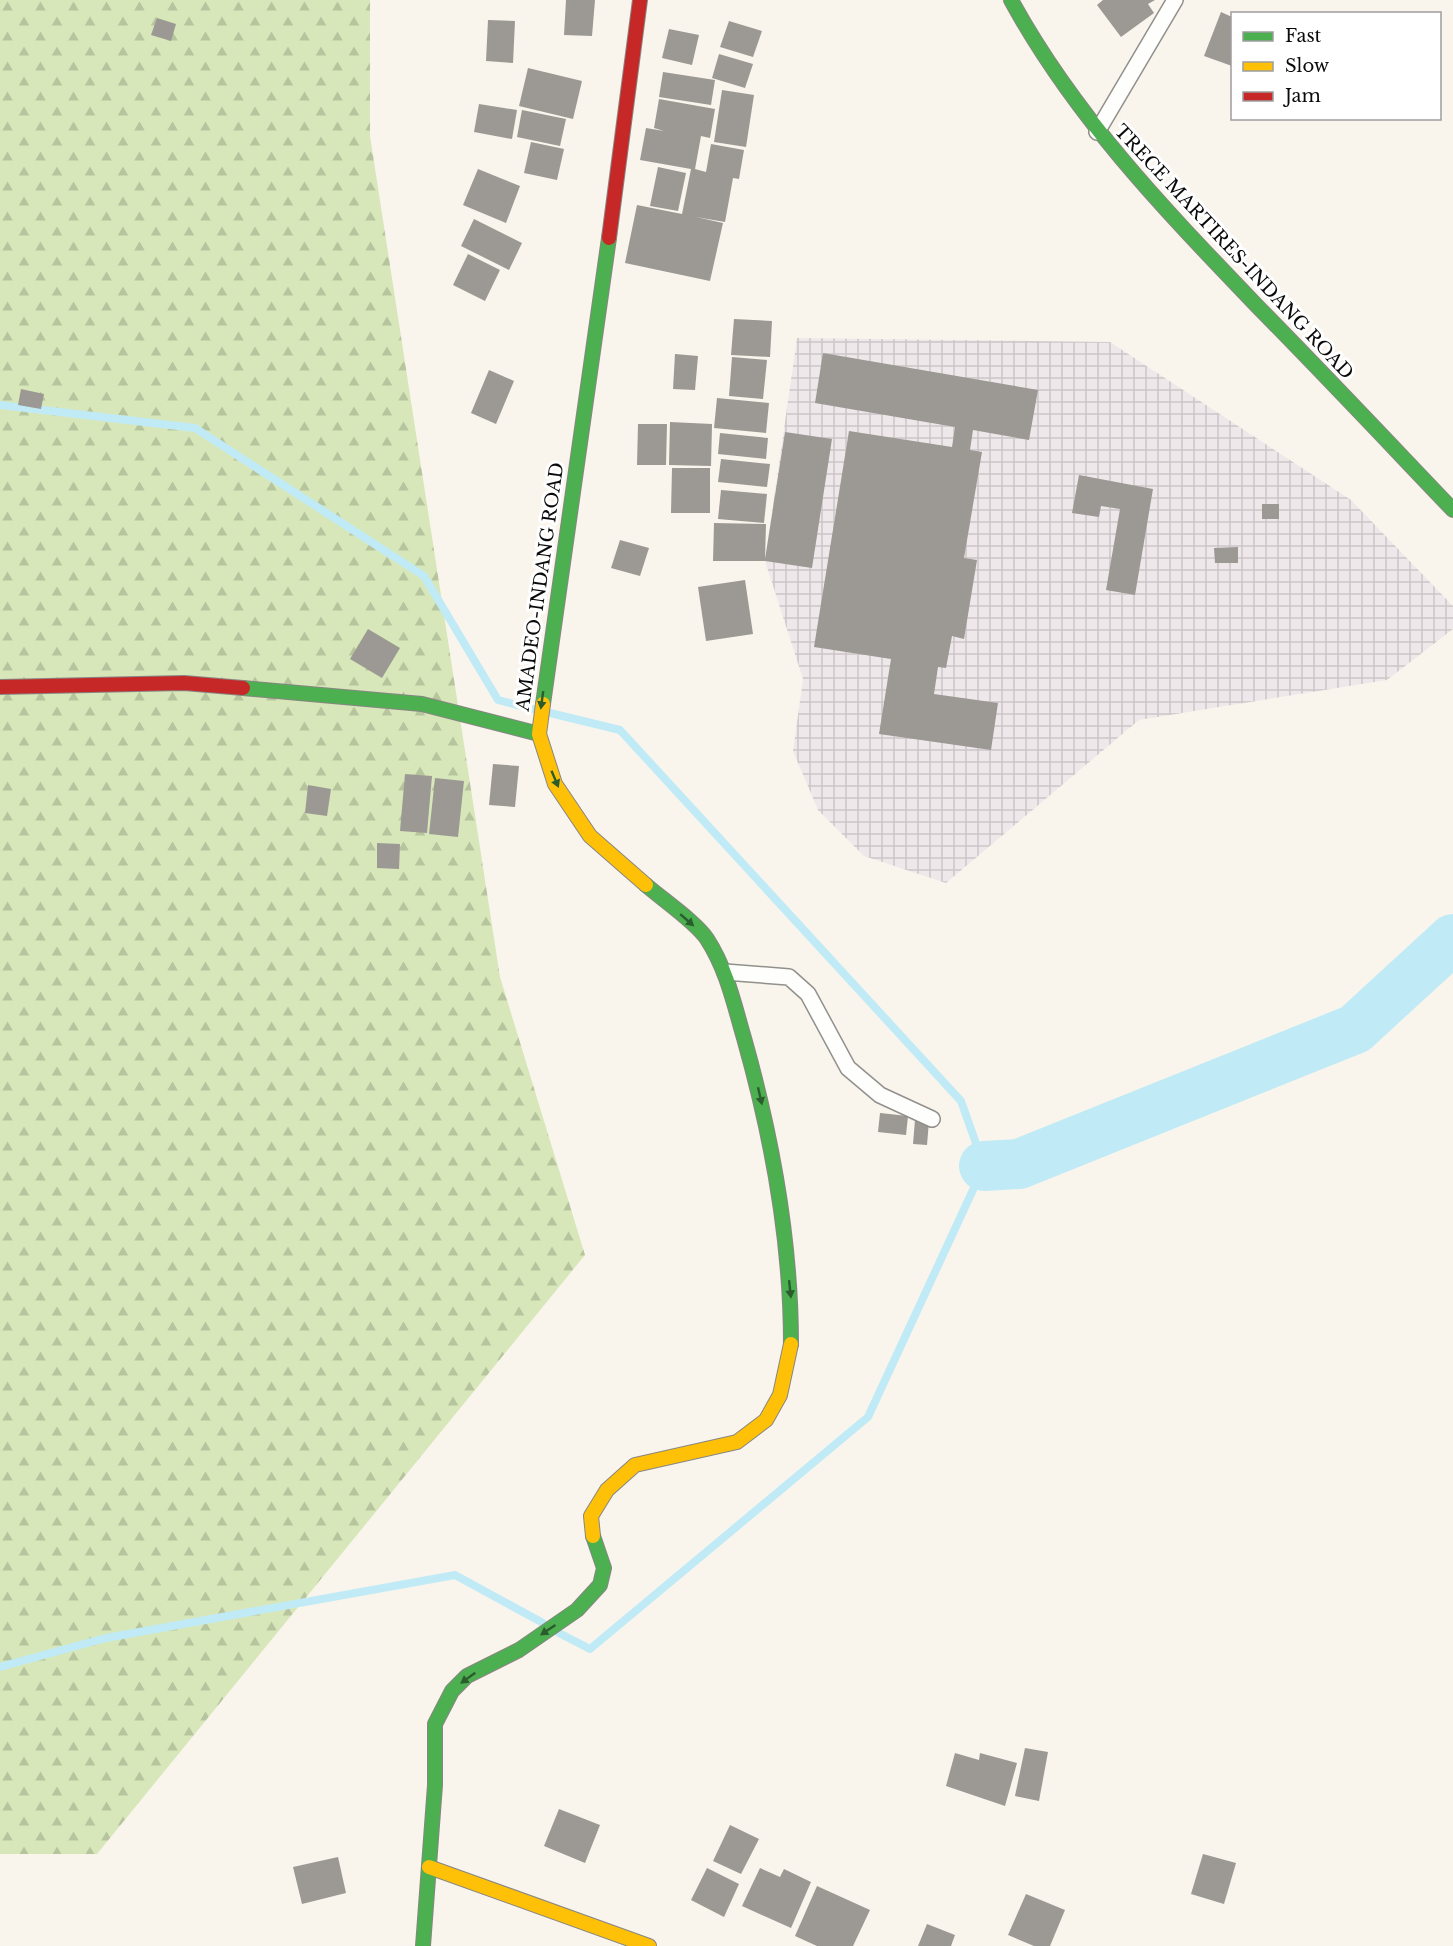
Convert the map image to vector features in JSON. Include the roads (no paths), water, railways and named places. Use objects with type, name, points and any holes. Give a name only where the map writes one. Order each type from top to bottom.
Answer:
[{"type":"street","name":"AMADEO-INDANG ROAD","points":[[423,1946],[435,1785],[433,1738],[441,1710],[452,1691],[467,1676],[519,1650],[578,1610],[600,1585],[604,1568],[594,1542],[591,1515],[607,1490],[635,1465],[737,1442],[766,1420],[780,1395],[791,1352],[791,1296],[779,1197],[760,1095],[725,972],[706,937],[590,836],[555,784],[538,729],[621,160],[640,0]]},
{"type":"street","name":"TRECE MARTIRES-INDANG ROAD","points":[[1011,0],[1054,75],[1097,132],[1198,244],[1453,510]]},
{"type":"street","points":[[0,687],[184,683],[422,704],[538,729]]},
{"type":"street","points":[[429,1867],[580,1919],[649,1946]]},
{"type":"lane","points":[[1097,132],[1175,0]]},
{"type":"lane","points":[[725,972],[789,978],[808,994],[848,1068],[880,1095],[932,1119]]},
{"type":"waterway","points":[[0,405],[195,428],[424,576],[498,700],[537,710]]},
{"type":"waterway","points":[[550,713],[620,730],[961,1101],[984,1166],[868,1417],[590,1649],[559,1633]]},
{"type":"waterway","points":[[984,1166],[1019,1164],[1355,1029],[1453,939]]},
{"type":"waterway","points":[[0,1667],[106,1638],[455,1575],[543,1623]]}]
